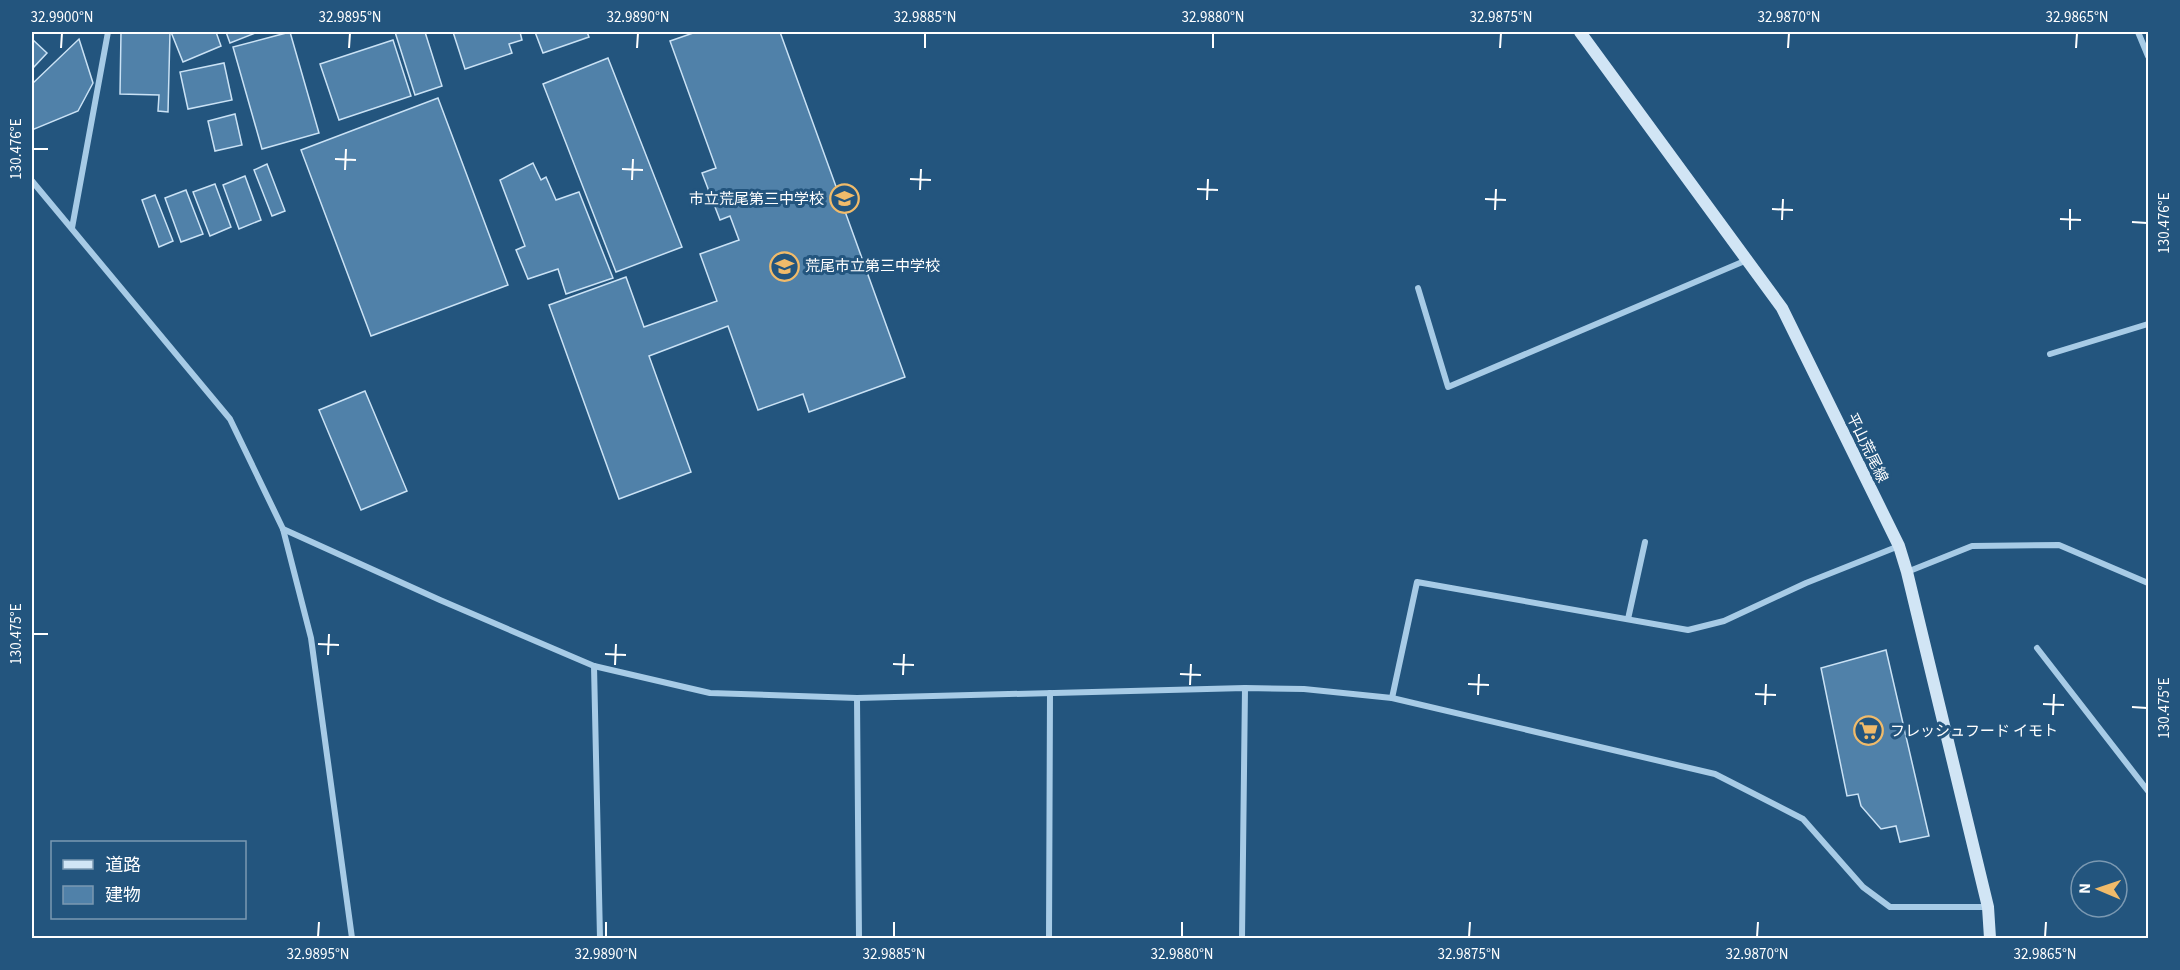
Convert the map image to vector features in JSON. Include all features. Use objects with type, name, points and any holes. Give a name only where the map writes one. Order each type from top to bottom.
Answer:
[{"type":"main road","name":"平山荒尾線","points":[[1580,32],[1782,308],[1899,546],[1988,907],[1990,939]]},
{"type":"street","points":[[72,228],[108,32]]},
{"type":"street","points":[[2138,32],[2148,56]]},
{"type":"street","points":[[32,181],[230,419],[284,529],[311,638],[352,939]]},
{"type":"street","points":[[1418,288],[1448,387],[1748,260]]},
{"type":"street","points":[[2050,354],[2148,324]]},
{"type":"street","points":[[284,529],[440,600],[594,666],[710,693],[857,698],[1245,688],[1304,689],[1392,698],[1715,774],[1803,819],[1863,887],[1890,907],[1988,907]]},
{"type":"street","points":[[1628,619],[1645,542]]},
{"type":"street","points":[[1907,572],[1972,546],[2059,545],[2148,583]]},
{"type":"street","points":[[1392,698],[1417,582],[1688,630],[1724,621],[1806,583],[1899,546]]},
{"type":"street","points":[[2037,648],[2148,791]]},
{"type":"street","points":[[594,666],[600,939]]},
{"type":"street","points":[[1242,939],[1245,688]]},
{"type":"street","points":[[1049,939],[1050,693]]},
{"type":"street","points":[[857,698],[859,939]]},
{"type":"building","points":[[121,32],[170,32],[168,112],[158,111],[159,95],[120,94]]},
{"type":"building","points":[[171,32],[216,32],[221,46],[183,62]]},
{"type":"building","points":[[226,32],[258,32],[230,43]]},
{"type":"building","points":[[290,32],[319,133],[262,149],[233,47]]},
{"type":"building","points":[[395,32],[425,32],[442,86],[415,95]]},
{"type":"building","points":[[453,32],[520,32],[522,40],[509,44],[512,53],[465,69]]},
{"type":"building","points":[[535,32],[587,32],[589,37],[543,53]]},
{"type":"building","name":"荒尾市立第三中学校","points":[[696,32],[780,32],[905,377],[809,412],[803,394],[758,410],[728,326],[649,356],[691,472],[619,499],[549,305],[626,277],[644,327],[717,301],[700,254],[739,240],[730,216],[720,220],[702,173],[716,168],[670,41]]},
{"type":"building","points":[[32,39],[47,53],[32,69]]},
{"type":"building","points":[[79,39],[93,83],[78,111],[32,130],[32,84]]},
{"type":"building","points":[[393,40],[411,96],[339,120],[320,64]]},
{"type":"building","points":[[608,58],[682,247],[616,272],[543,84]]},
{"type":"building","points":[[224,63],[232,100],[188,109],[180,72]]},
{"type":"building","points":[[438,98],[508,285],[371,336],[301,150]]},
{"type":"building","points":[[235,114],[242,145],[215,151],[208,121]]},
{"type":"building","points":[[533,163],[541,180],[546,177],[556,200],[579,192],[613,278],[566,294],[558,269],[528,279],[516,250],[525,246],[500,180]]},
{"type":"building","points":[[267,164],[285,211],[272,216],[254,170]]},
{"type":"building","points":[[245,176],[261,220],[239,229],[223,185]]},
{"type":"building","points":[[215,184],[231,227],[210,236],[193,192]]},
{"type":"building","points":[[186,190],[203,234],[181,242],[165,198]]},
{"type":"building","points":[[155,195],[173,241],[159,247],[142,200]]},
{"type":"building","points":[[365,391],[407,491],[361,510],[319,410]]},
{"type":"building","name":"フレッシュフード イモト","points":[[1886,650],[1929,836],[1900,842],[1896,826],[1881,829],[1861,806],[1858,794],[1847,796],[1821,668]]},
{"type":"place","name":"市立荒尾第三中学校","points":[[845,199]]},
{"type":"place","name":"荒尾市立第三中学校","points":[[784,266]]},
{"type":"place","name":"フレッシュフード イモト","points":[[1869,731]]}]
